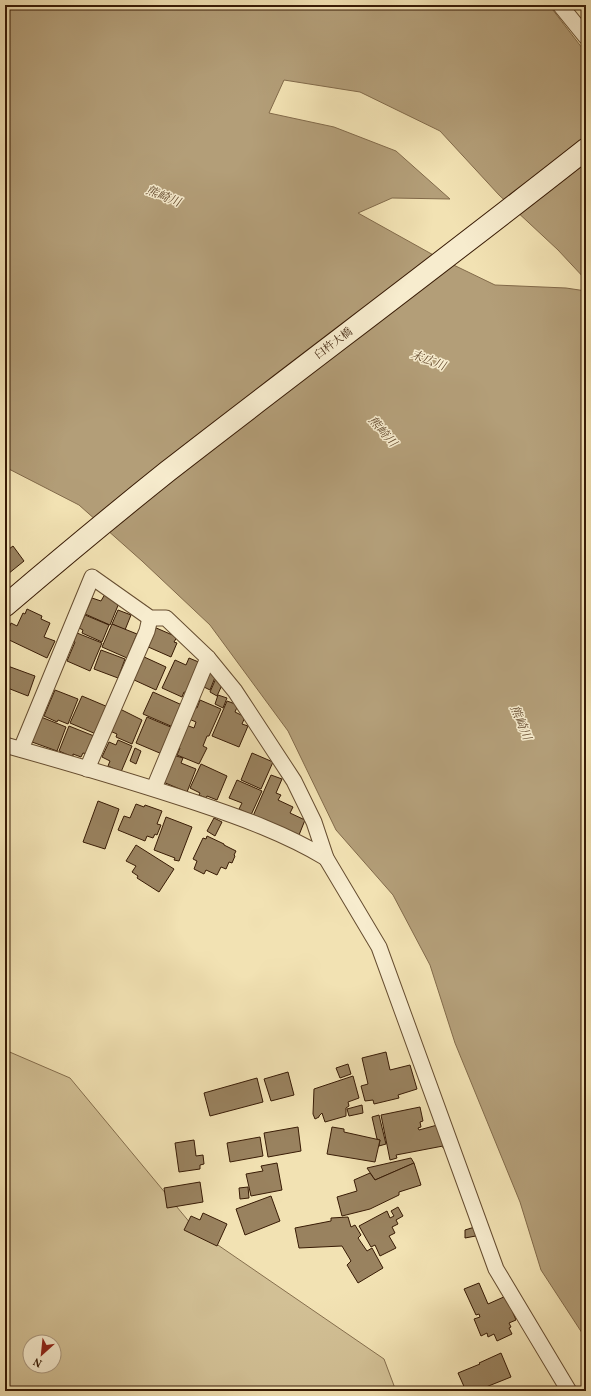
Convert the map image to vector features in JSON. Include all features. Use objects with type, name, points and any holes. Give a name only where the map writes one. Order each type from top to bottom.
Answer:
[{"type":"street","points":[[560,5],[586,37]]},
{"type":"street","name":"臼杵大橋","points":[[5,606],[167,472],[483,230],[586,149]]},
{"type":"street","points":[[21,750],[92,578],[150,618],[166,618],[208,658],[235,691],[294,781],[314,822],[326,858],[379,947],[496,1269],[569,1391]]},
{"type":"street","points":[[87,769],[147,631],[150,618]]},
{"type":"street","points":[[154,788],[208,658]]},
{"type":"street","points":[[5,745],[154,788],[242,818],[302,843],[326,858]]},
{"type":"shaded area","points":[[5,1050],[70,1078],[196,1230],[384,1359],[396,1391],[5,1391]]},
{"type":"water","points":[[5,5],[549,5],[586,53],[586,280],[558,250],[499,195],[440,131],[360,92],[284,80],[269,113],[334,127],[396,151],[450,199],[392,198],[358,213],[437,257],[495,285],[566,288],[586,291],[586,1339],[541,1270],[520,1202],[455,1043],[430,965],[393,895],[336,830],[288,731],[210,625],[142,561],[79,505],[5,467]]},
{"type":"building","points":[[13,546],[24,561],[8,574],[5,570],[5,552]]},
{"type":"building","points":[[105,594],[119,603],[110,625],[85,614],[92,598],[101,601]]},
{"type":"building","points":[[27,609],[42,616],[41,619],[50,623],[44,637],[55,641],[47,658],[5,638],[11,623],[17,626],[23,613],[25,614]]},
{"type":"building","points":[[118,610],[131,615],[125,630],[112,624]]},
{"type":"building","points":[[85,615],[109,625],[102,642],[82,633],[83,630],[79,628]]},
{"type":"building","points":[[112,624],[137,634],[127,658],[102,647]]},
{"type":"building","points":[[154,627],[177,637],[174,642],[177,643],[171,657],[146,646]]},
{"type":"building","points":[[77,633],[102,643],[90,671],[67,661]]},
{"type":"building","points":[[101,650],[125,659],[118,678],[94,669]]},
{"type":"building","points":[[142,656],[166,667],[156,690],[132,679]]},
{"type":"building","points":[[189,658],[201,663],[187,693],[184,692],[182,697],[162,688],[175,660],[186,665]]},
{"type":"building","points":[[5,665],[35,676],[28,696],[5,687]]},
{"type":"building","points":[[208,671],[216,675],[210,690],[202,686]]},
{"type":"building","points":[[217,676],[222,685],[217,696],[210,692]]},
{"type":"building","points":[[55,690],[78,699],[68,724],[58,720],[57,722],[44,716]]},
{"type":"building","points":[[5,691],[10,693],[5,705]]},
{"type":"building","points":[[153,692],[182,705],[173,727],[143,714]]},
{"type":"building","points":[[218,695],[227,698],[223,708],[215,704]]},
{"type":"building","points":[[82,696],[108,707],[96,734],[70,723]]},
{"type":"building","points":[[200,700],[221,709],[203,746],[207,748],[199,764],[177,755],[180,748],[177,747],[186,725],[194,728],[196,722],[189,719],[194,707],[197,708]]},
{"type":"building","points":[[227,701],[238,705],[235,712],[245,717],[242,724],[248,726],[239,747],[212,736]]},
{"type":"building","points":[[120,709],[142,720],[132,744],[116,737],[117,734],[110,731]]},
{"type":"building","points":[[41,717],[66,727],[57,751],[32,742]]},
{"type":"building","points":[[147,717],[173,728],[162,754],[136,743]]},
{"type":"building","points":[[69,726],[94,736],[87,754],[83,753],[81,757],[73,754],[73,757],[59,751]]},
{"type":"building","points":[[118,740],[132,746],[121,772],[108,766],[110,761],[102,757],[109,742],[116,745]]},
{"type":"building","points":[[135,748],[141,751],[136,764],[130,761]]},
{"type":"building","points":[[252,753],[273,762],[261,789],[241,780]]},
{"type":"building","points":[[173,755],[183,758],[181,763],[196,769],[187,792],[163,782]]},
{"type":"building","points":[[201,764],[227,776],[217,800],[199,795],[200,793],[190,788]]},
{"type":"building","points":[[271,775],[282,779],[276,793],[281,795],[278,800],[293,807],[290,813],[305,820],[299,835],[253,816]]},
{"type":"building","points":[[237,780],[262,791],[251,815],[239,809],[242,803],[229,798]]},
{"type":"building","points":[[98,801],[119,809],[105,849],[83,842]]},
{"type":"building","points":[[136,804],[144,807],[145,805],[162,811],[157,824],[161,825],[157,835],[155,834],[153,838],[147,836],[145,841],[118,830],[124,816],[130,818]]},
{"type":"building","points":[[166,817],[192,827],[179,861],[154,850]]},
{"type":"building","points":[[214,818],[222,822],[215,836],[207,831]]},
{"type":"building","points":[[207,836],[236,851],[232,863],[229,862],[226,869],[221,867],[217,875],[206,870],[204,874],[194,869],[197,861],[193,859],[203,838],[206,839]]},
{"type":"building","points":[[136,845],[174,869],[159,892],[137,878],[138,876],[132,872],[136,866],[126,861]]},
{"type":"building","points":[[386,1052],[390,1070],[410,1065],[417,1089],[398,1095],[399,1098],[374,1104],[373,1100],[365,1101],[361,1086],[368,1084],[362,1058]]},
{"type":"building","points":[[348,1064],[351,1074],[340,1078],[336,1068]]},
{"type":"building","points":[[288,1072],[294,1095],[271,1101],[264,1079]]},
{"type":"building","points":[[353,1076],[359,1098],[348,1102],[349,1106],[346,1108],[346,1116],[325,1122],[322,1113],[315,1119],[313,1114],[314,1089]]},
{"type":"building","points":[[257,1078],[263,1102],[210,1116],[204,1093]]},
{"type":"building","points":[[362,1105],[363,1113],[349,1116],[347,1109]]},
{"type":"building","points":[[420,1107],[423,1121],[420,1122],[421,1127],[418,1128],[419,1130],[441,1124],[447,1148],[443,1148],[443,1146],[396,1155],[397,1158],[390,1160],[381,1115]]},
{"type":"building","points":[[379,1115],[386,1144],[379,1146],[380,1140],[377,1139],[372,1117]]},
{"type":"building","points":[[298,1127],[301,1151],[268,1157],[264,1133]]},
{"type":"building","points":[[332,1127],[344,1129],[344,1132],[380,1140],[375,1162],[327,1154]]},
{"type":"building","points":[[260,1137],[263,1156],[230,1162],[227,1143]]},
{"type":"building","points":[[194,1140],[196,1156],[203,1155],[204,1164],[200,1165],[200,1169],[179,1172],[175,1143]]},
{"type":"building","points":[[411,1158],[414,1163],[375,1180],[367,1168]]},
{"type":"building","points":[[277,1163],[282,1190],[251,1196],[246,1174],[263,1171],[261,1166]]},
{"type":"building","points":[[414,1163],[421,1185],[399,1192],[399,1195],[370,1209],[342,1216],[337,1197],[357,1191],[354,1180],[370,1173],[375,1180]]},
{"type":"building","points":[[200,1182],[203,1202],[167,1208],[164,1188]]},
{"type":"building","points":[[248,1187],[249,1198],[240,1199],[239,1188]]},
{"type":"building","points":[[271,1196],[280,1221],[245,1235],[236,1209]]},
{"type":"building","points":[[398,1207],[403,1216],[396,1220],[398,1224],[392,1227],[395,1233],[389,1236],[396,1248],[380,1256],[375,1245],[371,1247],[359,1226],[387,1211],[390,1218],[394,1216],[391,1211]]},
{"type":"building","points":[[203,1213],[227,1224],[217,1246],[184,1230],[191,1216],[200,1220]]},
{"type":"building","points":[[348,1217],[351,1227],[355,1225],[361,1235],[358,1238],[367,1251],[372,1248],[383,1268],[358,1283],[347,1265],[351,1261],[342,1246],[299,1248],[295,1228],[331,1221],[331,1218]]},
{"type":"building","points":[[478,1226],[481,1235],[465,1238],[465,1230]]},
{"type":"building","points":[[479,1283],[488,1304],[506,1296],[516,1320],[509,1323],[511,1327],[509,1328],[512,1334],[497,1341],[494,1334],[488,1337],[487,1333],[481,1336],[474,1319],[480,1317],[479,1314],[476,1315],[464,1289]]},
{"type":"building","points":[[501,1353],[511,1377],[476,1391],[466,1391],[458,1373]]},
{"type":"water label","name":"熊崎川","points":[[163,197]]},
{"type":"water label","name":"末広川","points":[[428,361]]},
{"type":"water label","name":"熊崎川","points":[[382,432]]},
{"type":"water label","name":"熊崎川","points":[[520,723]]}]
